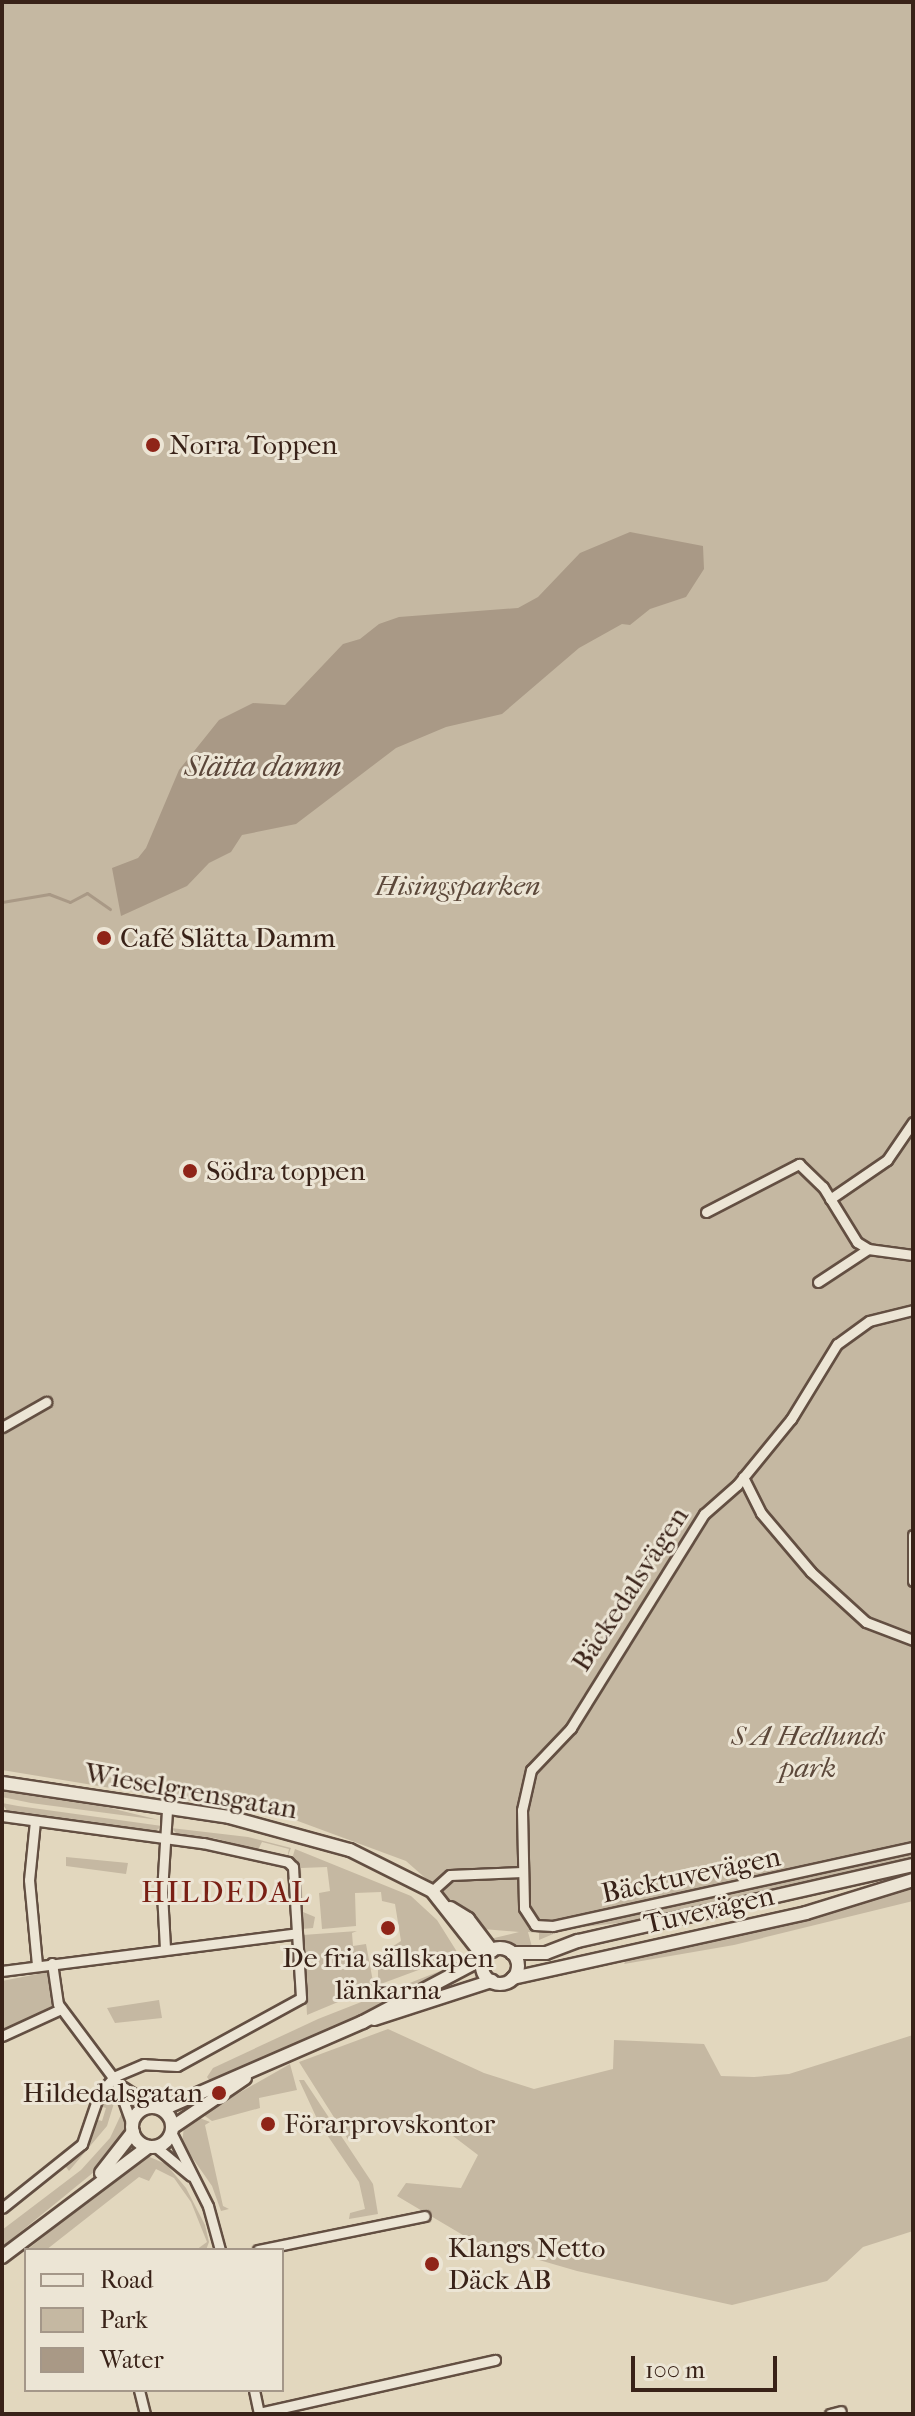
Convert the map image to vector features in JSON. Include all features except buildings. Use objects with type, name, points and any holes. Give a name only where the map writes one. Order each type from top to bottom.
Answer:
[{"type":"main road","name":"Wieselgrensgatan","points":[[2,1783],[229,1817],[312,1838],[389,1866],[432,1891],[468,1919],[486,1956]]},
{"type":"main road","name":"Tuvevägen","points":[[88,2188],[132,2128],[139,2111],[158,2108],[257,2069],[363,2022],[486,1956],[546,1953],[578,1941],[913,1865]]},
{"type":"main road","name":"Tuvevägen","points":[[363,2022],[492,1981],[806,1913],[913,1880]]},
{"type":"main road","points":[[512,1953],[519,1965],[513,1978]]},
{"type":"main road","points":[[486,1956],[483,1973],[492,1981]]},
{"type":"main road","name":"Tuvevägen","points":[[2,2257],[88,2188],[152,2147],[257,2069]]},
{"type":"main road","points":[[158,2108],[172,2130]]},
{"type":"main road","points":[[132,2128],[152,2147]]},
{"type":"street","points":[[830,1199],[887,1160],[913,1122]]},
{"type":"street","points":[[706,1212],[794,1164],[808,1168],[857,1242],[868,1249],[913,1255]]},
{"type":"street","points":[[818,1282],[868,1249]]},
{"type":"street","name":"Bäckedalsvägen","points":[[522,1872],[522,1810],[531,1770],[571,1728],[704,1514],[743,1477],[791,1419],[844,1337],[869,1321],[913,1310]]},
{"type":"street","points":[[2,1427],[46,1402]]},
{"type":"street","points":[[743,1477],[761,1513],[811,1572],[866,1622],[913,1640]]},
{"type":"street","points":[[913,1540],[913,1581]]},
{"type":"street","points":[[165,1948],[167,1810]]},
{"type":"street","points":[[2,1816],[165,1838],[291,1864],[299,2004],[177,2066],[144,2064],[115,2080],[99,2094],[82,2144],[6,2204],[2,2189]]},
{"type":"street","points":[[35,1821],[29,1880],[37,1965]]},
{"type":"street","name":"Bäcktuvevägen","points":[[522,1872],[525,1914],[542,1928],[913,1847]]},
{"type":"street","points":[[432,1891],[450,1875],[522,1872]]},
{"type":"street","points":[[2,1971],[297,1933]]},
{"type":"street","points":[[52,1963],[61,2009],[115,2080],[132,2128]]},
{"type":"street","points":[[2,2036],[61,2009]]},
{"type":"street","points":[[115,2080],[158,2108]]},
{"type":"street","points":[[172,2130],[213,2219],[220,2248]]},
{"type":"street","points":[[152,2147],[191,2176]]},
{"type":"street","points":[[268,2248],[425,2216]]},
{"type":"street","points":[[254,2392],[259,2414],[495,2360]]},
{"type":"street","points":[[140,2392],[145,2414]]},
{"type":"street","points":[[830,2414],[841,2411]]},
{"type":"green space","name":"Hisingsparken","points":[[2,2],[913,2],[913,1858],[645,1920],[565,1929],[539,1940],[539,1933],[528,1932],[532,1947],[523,1947],[490,1939],[519,1932],[483,1929],[406,1861],[287,1817],[2,1770]]},
{"type":"green space","points":[[2,1790],[98,1805],[159,1820],[31,1803],[2,1797]]},
{"type":"green space","points":[[2,1803],[162,1826],[153,1833],[9,1814]]},
{"type":"green space","points":[[171,1828],[248,1837],[291,1848],[287,1858],[289,1849],[262,1842],[258,1850],[214,1838],[179,1836]]},
{"type":"green space","points":[[295,1849],[411,1896],[437,1920],[459,1955],[378,1985],[378,1956],[401,1941],[395,1904],[382,1901],[381,1892],[355,1893],[356,1926],[322,1929],[319,1893],[330,1891],[327,1867],[301,1868],[303,1912],[315,1917],[313,1928],[302,1929],[292,1859]]},
{"type":"green space","points":[[66,1857],[128,1863],[126,1874],[66,1866]]},
{"type":"green space","points":[[913,1888],[913,1901],[734,1945],[624,1964],[627,1959]]},
{"type":"green space","points":[[357,1931],[352,1933],[353,1946],[366,1944],[374,1987],[307,2015],[303,1935]]},
{"type":"green space","points":[[458,1964],[327,2031],[209,2080],[207,2077],[213,2068],[318,2019]]},
{"type":"green space","points":[[48,1972],[54,2006],[2,2033],[2,1981]]},
{"type":"green space","points":[[159,2000],[162,2018],[115,2023],[107,2008]]},
{"type":"green space","points":[[388,2029],[484,2073],[534,2089],[613,2069],[614,2040],[704,2044],[721,2076],[754,2077],[789,2074],[913,2035],[913,2231],[863,2247],[827,2281],[732,2305],[577,2271],[473,2241],[397,2196],[406,2183],[461,2188],[478,2155],[432,2120],[376,2125],[349,2141],[299,2062]]},
{"type":"green space","points":[[290,2064],[297,2090],[259,2098],[260,2108],[212,2121],[202,2114]]},
{"type":"green space","points":[[299,2080],[304,2080],[373,2184],[378,2214],[349,2219],[350,2213],[365,2209],[359,2182],[319,2123]]},
{"type":"green space","points":[[105,2090],[115,2100],[107,2126],[69,2171],[63,2163],[90,2142],[95,2119],[102,2121],[106,2108],[97,2105]]},
{"type":"green space","points":[[125,2106],[126,2131],[105,2163],[2,2247],[2,2230],[81,2170],[110,2138]]},
{"type":"green space","points":[[197,2117],[210,2122],[205,2125],[223,2206],[229,2209],[221,2211],[212,2186],[182,2143],[184,2127]]},
{"type":"green space","points":[[145,2155],[166,2164],[186,2188],[205,2225],[209,2242],[207,2248],[199,2248],[207,2242],[191,2202],[174,2178],[156,2169],[149,2181],[139,2177],[49,2248],[29,2248]]},
{"type":"water","name":"Slätta damm","points":[[630,532],[703,546],[704,569],[686,597],[650,609],[630,625],[622,624],[579,648],[502,714],[446,727],[396,748],[296,824],[242,835],[231,852],[209,863],[187,886],[121,916],[112,868],[138,858],[146,848],[179,770],[219,720],[253,703],[285,705],[343,644],[360,639],[379,624],[399,617],[518,608],[538,597],[580,553]]},
{"type":"waterway","points":[[2,902],[49,894],[70,902],[87,893],[110,909]]},
{"type":"place","name":"Norra Toppen","points":[[153,445]]},
{"type":"place","name":"Café Slätta Damm","points":[[104,938]]},
{"type":"place","name":"Södra toppen","points":[[190,1171]]},
{"type":"place","name":"De fria sällskapen länkarna","points":[[388,1928]]},
{"type":"place","name":"Hildedalsgatan","points":[[219,2093]]},
{"type":"place","name":"Förarprovskontor","points":[[268,2124]]},
{"type":"place","name":"Klangs Netto Däck AB","points":[[432,2264]]},
{"type":"district","name":"HILDEDAL","points":[[226,1893]]},
{"type":"park label","name":"S A Hedlunds park","points":[[808,1752]]}]
